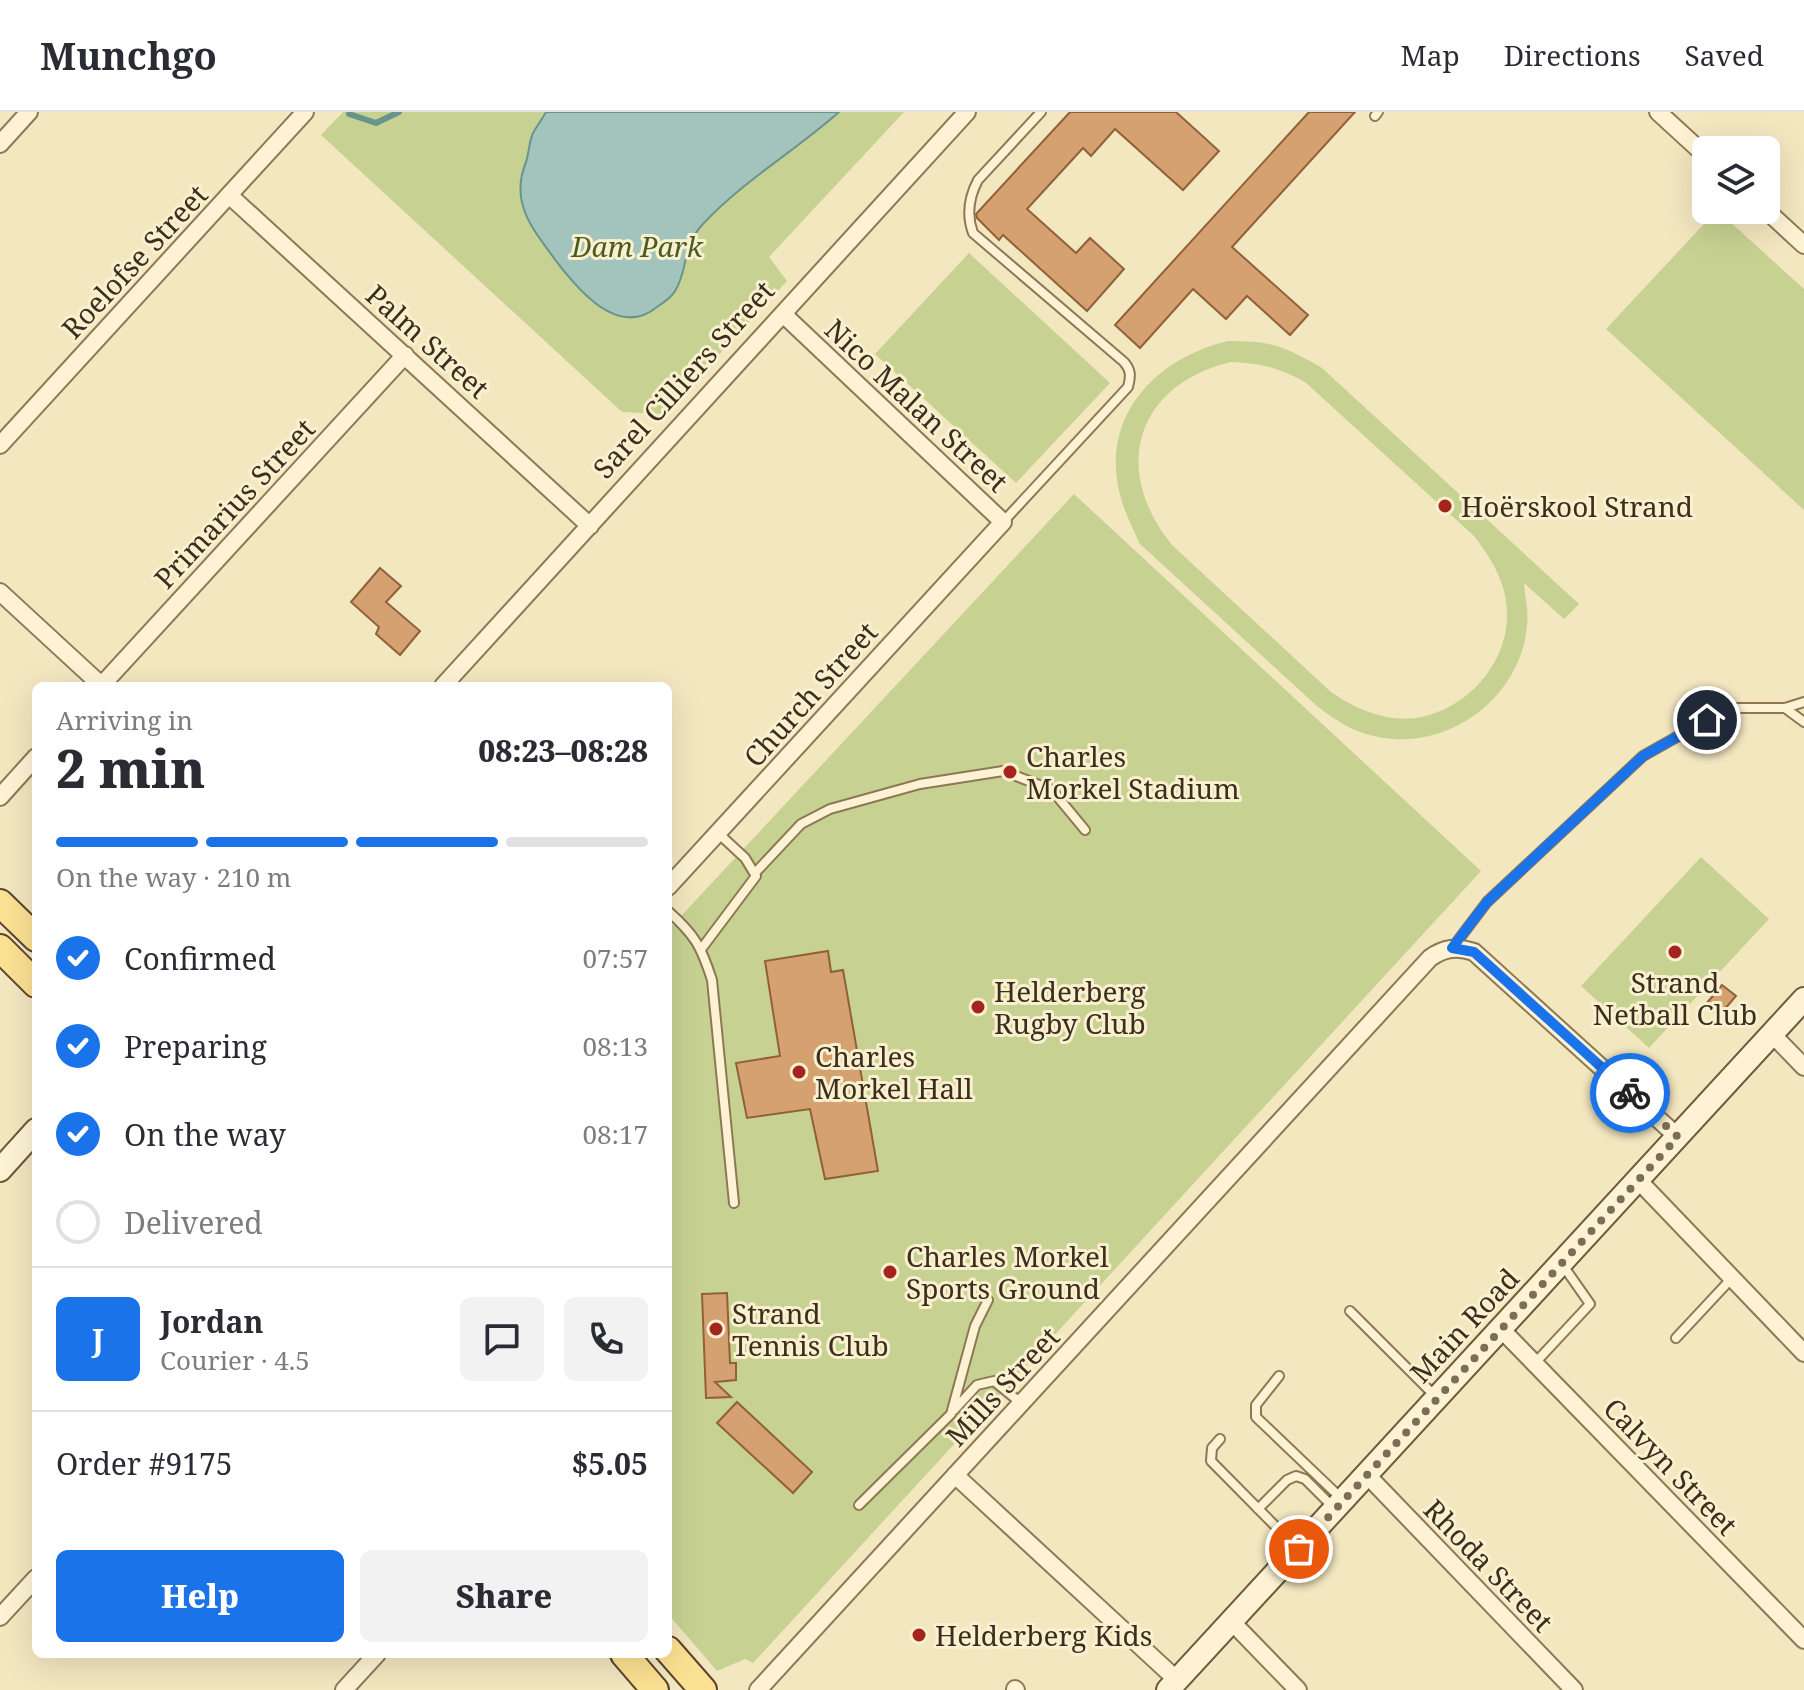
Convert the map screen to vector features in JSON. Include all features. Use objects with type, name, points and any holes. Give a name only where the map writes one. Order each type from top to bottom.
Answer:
[{"type":"main road","points":[[0,903],[32,934]]},
{"type":"main road","points":[[2,954],[32,980]]},
{"type":"main road","name":"Main Road","points":[[1173,1685],[1804,999]]},
{"type":"main road","points":[[0,1170],[32,1134]]},
{"type":"main road","points":[[672,1655],[703,1690]]},
{"type":"main road","points":[[627,1658],[655,1690]]},
{"type":"street","points":[[0,144],[29,112]]},
{"type":"street","name":"Roelofse Street","points":[[0,445],[305,112]]},
{"type":"street","name":"Sarel Cilliers Street","points":[[447,682],[967,112]]},
{"type":"street","points":[[1665,114],[1692,142]]},
{"type":"street","name":"Palm Street","points":[[229,195],[590,526]]},
{"type":"street","points":[[1780,223],[1804,245]]},
{"type":"street","name":"Nico Malan Street","points":[[783,314],[1003,522],[990,535]]},
{"type":"street","name":"Primarius Street","points":[[106,682],[405,355]]},
{"type":"street","name":"Church Street","points":[[672,883],[990,535]]},
{"type":"street","points":[[0,592],[98,682]]},
{"type":"street","points":[[0,797],[32,761]]},
{"type":"street","points":[[1452,948],[1474,952],[1678,1137]]},
{"type":"street","name":"Mills Street","points":[[758,1690],[1430,958],[1452,948]]},
{"type":"street","points":[[1772,1034],[1804,1067]]},
{"type":"street","points":[[1638,1180],[1804,1353]]},
{"type":"street","name":"Calvyn Street","points":[[1501,1329],[1804,1640]]},
{"type":"street","points":[[955,1475],[1173,1685]]},
{"type":"street","name":"Rhoda Street","points":[[1367,1475],[1574,1690]]},
{"type":"street","points":[[0,1617],[32,1582]]},
{"type":"street","points":[[1232,1622],[1298,1690]]},
{"type":"street","points":[[344,1690],[373,1658]]},
{"type":"lane","points":[[1003,522],[1128,387],[1130,377],[1129,368],[1124,362],[973,233],[969,224],[971,193],[978,180],[1041,112]]},
{"type":"lane","points":[[1452,948],[1487,902],[1643,756],[1728,708],[1785,708],[1804,702]]},
{"type":"lane","points":[[1785,708],[1804,722]]},
{"type":"lane","points":[[755,873],[801,824],[830,809],[920,784],[1003,771],[1052,790],[1085,830]]},
{"type":"lane","points":[[702,948],[755,879],[755,873],[745,858],[718,833]]},
{"type":"lane","points":[[672,915],[702,948],[712,980],[734,1203]]},
{"type":"lane","points":[[1535,1363],[1590,1304],[1561,1263]]},
{"type":"lane","points":[[1676,1338],[1732,1278]]},
{"type":"lane","points":[[951,1414],[975,1326],[988,1300]]},
{"type":"lane","points":[[1350,1311],[1437,1399]]},
{"type":"lane","points":[[1279,1376],[1256,1405],[1256,1417],[1339,1505]]},
{"type":"lane","points":[[859,1505],[977,1385],[994,1381],[1021,1403]]},
{"type":"lane","points":[[1220,1439],[1212,1448],[1211,1461],[1299,1549]]},
{"type":"lane","points":[[1258,1509],[1287,1480],[1296,1476],[1305,1479],[1339,1505]]},
{"type":"green space","name":"Dam Park","points":[[343,112],[904,112],[769,257],[787,281],[664,414],[622,412],[321,135]]},
{"type":"green space","points":[[1704,224],[1732,224],[1804,289],[1804,510],[1606,329]]},
{"type":"green space","points":[[969,253],[1110,383],[1016,483],[875,354]]},
{"type":"green space","points":[[1228,341],[1256,342],[1287,350],[1322,368],[1579,604],[1564,619],[1524,583],[1527,621],[1521,654],[1509,679],[1492,700],[1471,718],[1421,738],[1394,739],[1366,734],[1347,726],[1318,707],[1140,544],[1124,509],[1118,486],[1116,459],[1120,434],[1129,411],[1142,391],[1180,360]],"holes":[[[1231,362],[1261,365],[1305,382],[1474,536],[1487,554],[1504,592],[1507,614],[1505,636],[1485,676],[1452,706],[1409,718],[1387,717],[1351,704],[1331,692],[1172,545],[1153,517],[1142,488],[1139,460],[1143,434],[1154,410],[1173,390],[1198,373]]]},
{"type":"green space","name":"Charles Morkel Sports Ground","points":[[1074,494],[1481,871],[753,1663],[745,1659],[717,1671],[672,1619],[672,926]]},
{"type":"green space","name":"Strand Netball Club","points":[[1701,857],[1769,919],[1649,1048],[1581,986]]},
{"type":"water","points":[[546,112],[839,112],[735,194],[703,224],[691,241],[679,283],[670,298],[640,316],[622,317],[605,310],[574,283],[527,218],[520,191],[521,182],[533,133]]},
{"type":"building","points":[[1070,112],[1176,112],[1219,151],[1183,190],[1115,129],[1091,156],[1083,148],[1027,209],[1076,253],[1090,238],[1124,269],[1087,311],[1003,235],[999,240],[976,214]]},
{"type":"building","points":[[1309,112],[1355,112],[1232,247],[1308,315],[1290,335],[1247,296],[1226,319],[1193,289],[1140,348],[1115,325]]},
{"type":"building","points":[[380,568],[401,586],[386,602],[420,631],[400,655],[376,634],[379,627],[351,602]]},
{"type":"building","name":"Charles Morkel Hall","points":[[828,951],[831,972],[843,970],[878,1171],[825,1179],[810,1109],[747,1118],[736,1063],[780,1056],[765,961]]},
{"type":"building","points":[[1722,985],[1736,996],[1719,1016],[1706,1004]]},
{"type":"building","name":"Strand Tennis Club","points":[[727,1293],[730,1363],[736,1363],[736,1380],[715,1382],[731,1397],[706,1398],[702,1294]]},
{"type":"building","points":[[737,1402],[812,1472],[793,1493],[717,1423]]},
{"type":"waterway","points":[[349,114],[376,123],[399,112]]},
{"type":"way so far","points":[[1299,1549],[1678,1137],[1630,1093]]},
{"type":"place","name":"Hoërskool Strand","points":[[1445,506]]},
{"type":"place","name":"Charles Morkel Stadium","points":[[1010,772]]},
{"type":"place","name":"Strand Netball Club","points":[[1675,952]]},
{"type":"place","name":"Helderberg Rugby Club","points":[[978,1007]]},
{"type":"place","name":"Charles Morkel Hall","points":[[799,1072]]},
{"type":"place","name":"Charles Morkel Sports Ground","points":[[890,1272]]},
{"type":"place","name":"Strand Tennis Club","points":[[716,1329]]},
{"type":"place","name":"Helderberg Kids","points":[[919,1635]]},
{"type":"route","points":[[1630,1093],[1474,952],[1452,948],[1487,902],[1643,756],[1707,720]]}]
